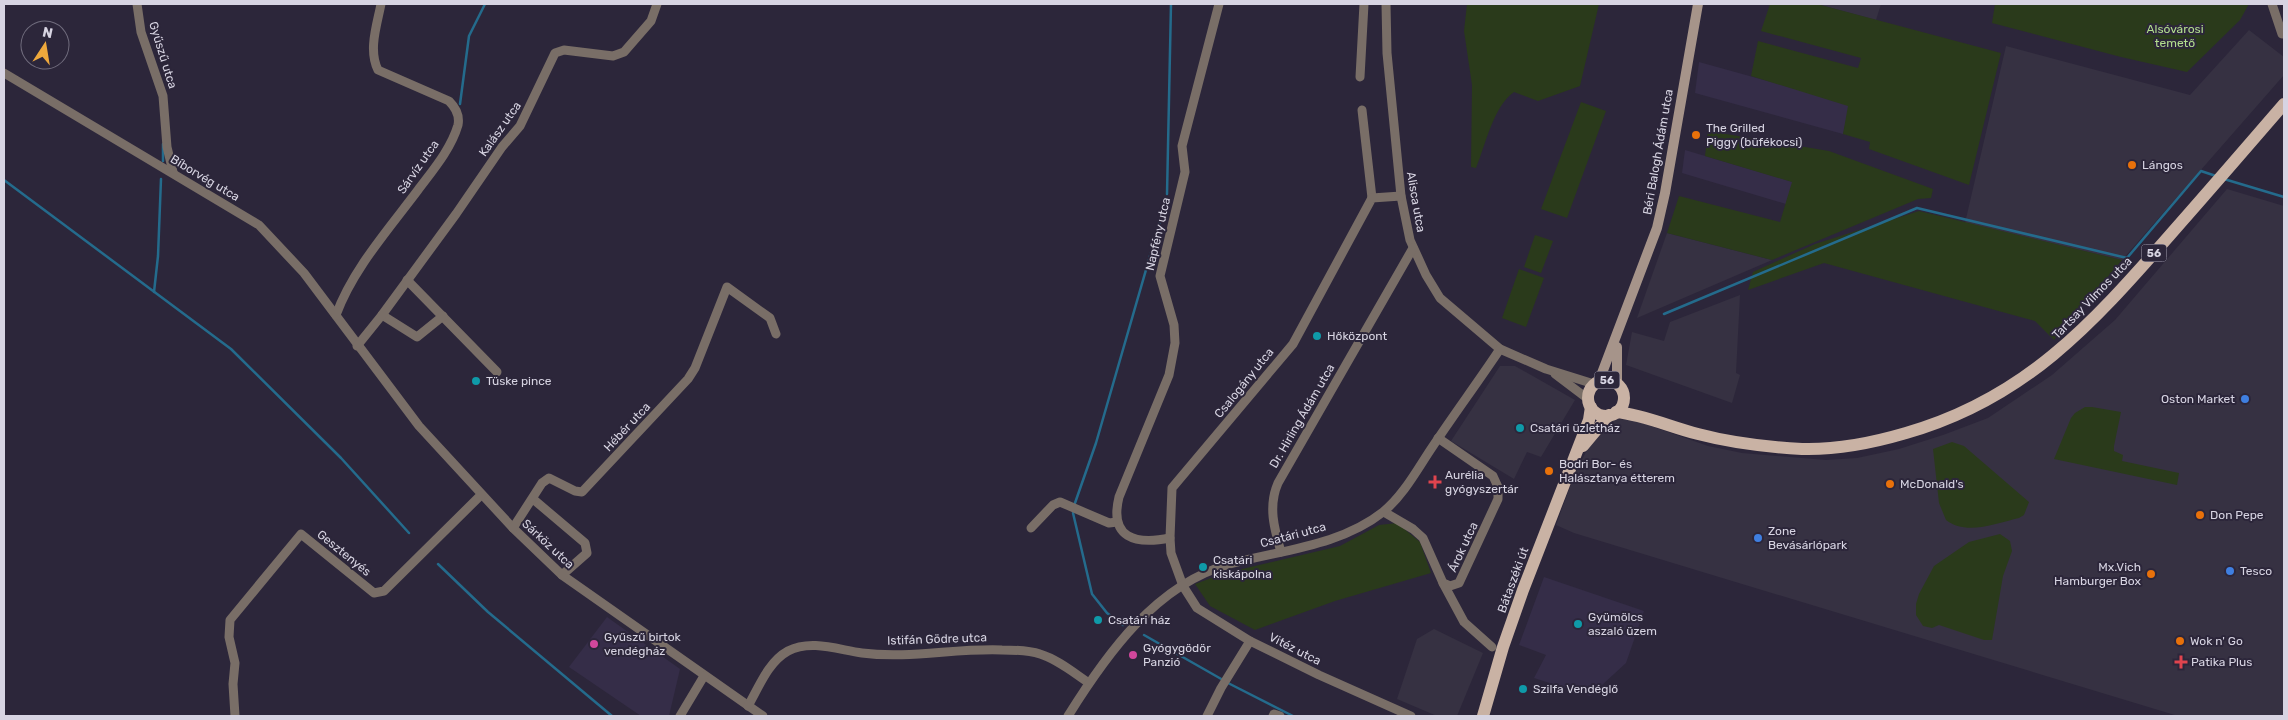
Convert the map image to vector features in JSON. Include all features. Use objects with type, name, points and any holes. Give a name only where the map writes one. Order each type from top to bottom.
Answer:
[{"type":"main road","name":"Tartsay Vilmos utca","points":[[1663,422],[1697,434],[1728,441],[1787,448],[1823,448],[1875,441],[1903,434],[1933,425],[1981,404],[2043,365],[2085,328],[2140,270],[2284,104]]},
{"type":"main road","name":"56","points":[[1576,456],[1589,420],[1590,391],[1597,383],[1608,380],[1620,388],[1638,406],[1663,422]]},
{"type":"main road","name":"56","points":[[1576,456],[1623,403],[1620,388]]},
{"type":"main road","name":"56","points":[[1590,403],[1597,413],[1663,422]]},
{"type":"main road","name":"Bátaszéki út","points":[[1483,716],[1512,621],[1576,456]]},
{"type":"street","name":"Gyűszű utca","points":[[137,4],[141,32],[163,96],[167,147],[173,172]]},
{"type":"street","name":"Sárvíz utca","points":[[336,315],[343,296],[368,255],[437,164],[447,148],[458,123],[458,113],[449,101],[378,70],[374,61],[374,38],[382,4]]},
{"type":"street","name":"Kalász utca","points":[[357,346],[382,315],[502,147],[520,126],[555,53],[564,50],[613,56],[624,52],[651,21],[657,4]]},
{"type":"street","name":"Napfény utca","points":[[1117,522],[1115,513],[1119,497],[1162,393],[1173,358],[1174,325],[1160,276],[1185,172],[1182,146],[1219,4]]},
{"type":"street","points":[[1360,77],[1364,4]]},
{"type":"street","name":"Alisca utca","points":[[1386,4],[1387,53],[1401,196],[1413,248],[1426,275],[1440,298],[1500,349],[1546,369],[1597,383]]},
{"type":"street","name":"Béri Balogh Ádám utca","points":[[1597,383],[1654,236],[1661,211],[1698,4]]},
{"type":"street","points":[[2272,4],[2282,34]]},
{"type":"street","name":"Bíborvég utca","points":[[4,73],[259,225],[304,273],[357,346]]},
{"type":"street","points":[[1362,110],[1372,198],[1401,196]]},
{"type":"street","name":"Csalogány utca","points":[[1183,586],[1172,553],[1170,538],[1172,488],[1293,344],[1372,198]]},
{"type":"street","name":"Dr. Hirling Ádám utca","points":[[1281,552],[1274,526],[1272,504],[1278,483],[1413,248]]},
{"type":"street","points":[[407,280],[497,372]]},
{"type":"street","name":"Hébér utca","points":[[513,528],[542,483],[549,478],[575,491],[582,492],[675,394],[695,368],[727,287],[770,318],[776,334]]},
{"type":"street","points":[[382,315],[417,337],[443,316]]},
{"type":"street","name":"Béri Balogh Ádám utca","points":[[1619,329],[1616,350],[1620,388]]},
{"type":"street","name":"Sárköz utca","points":[[357,346],[419,426],[481,495],[562,575],[763,716]]},
{"type":"street","name":"Csatári utca","points":[[1068,716],[1089,683],[1139,621],[1183,586],[1203,574],[1228,565],[1337,536],[1360,526],[1384,512],[1403,490],[1500,349]]},
{"type":"street","name":"Alisca utca","points":[[1546,369],[1590,403]]},
{"type":"street","name":"Árok utca","points":[[1384,512],[1413,529],[1423,538],[1443,583],[1450,586],[1456,585],[1464,576],[1498,499],[1498,487],[1493,476],[1438,438]]},
{"type":"street","name":"Gesztenyés","points":[[235,716],[233,684],[235,663],[229,637],[230,620],[301,534],[374,593],[384,591],[481,495]]},
{"type":"street","points":[[533,499],[585,543],[587,548],[587,553],[562,575]]},
{"type":"street","points":[[1031,528],[1052,505],[1060,502],[1109,523],[1117,522],[1127,536],[1139,540],[1153,541],[1170,538]]},
{"type":"street","points":[[1443,583],[1464,622],[1492,647]]},
{"type":"street","name":"Vitéz utca","points":[[1183,586],[1197,608],[1250,641],[1324,678],[1411,716]]},
{"type":"street","points":[[1207,716],[1228,675],[1250,641]]},
{"type":"street","name":"Istifán Gödre utca","points":[[748,706],[772,665],[789,651],[804,646],[829,647],[862,653],[891,654],[923,654],[982,649],[1022,651],[1040,654],[1089,683]]},
{"type":"street","points":[[680,716],[704,676]]},
{"type":"street","points":[[1273,716],[1274,714],[1280,716]]},
{"type":"shaded area","points":[[1817,4],[1881,4],[1876,20]]},
{"type":"shaded area","points":[[2249,30],[2284,57],[2284,75],[2122,260],[1965,223],[2006,46],[2190,95]]},
{"type":"shaded area","points":[[1699,62],[1850,104],[1843,134],[1695,93]]},
{"type":"shaded area","points":[[1685,150],[1793,182],[1786,204],[1682,173]]},
{"type":"shaded area","points":[[2227,189],[2284,206],[2284,716],[2178,716],[1574,533],[1556,525],[1575,473],[1587,450],[1611,422],[1616,419],[1634,420],[1708,446],[1742,453],[1826,460],[1857,458],[1899,449],[1988,418],[2052,375],[2115,320]]},
{"type":"shaded area","points":[[1667,233],[1772,260],[1637,318]]},
{"type":"shaded area","points":[[1740,295],[1736,373],[1740,375],[1732,403],[1626,365],[1632,332],[1664,341],[1670,322]]},
{"type":"shaded area","points":[[1500,366],[1515,366],[1575,400],[1541,457],[1527,452],[1514,479],[1451,441]]},
{"type":"shaded area","points":[[1544,577],[1644,611],[1626,663],[1590,696],[1534,678],[1546,655],[1519,645]]},
{"type":"shaded area","points":[[607,617],[680,669],[669,716],[641,716],[569,667]]},
{"type":"shaded area","points":[[1434,629],[1483,653],[1457,716],[1437,716],[1397,699],[1417,639]]},
{"type":"green space","points":[[1467,4],[1599,4],[1580,86],[1538,101],[1514,92],[1495,116],[1476,168],[1471,167],[1472,85],[1464,31]]},
{"type":"green space","points":[[1770,4],[1817,4],[2001,53],[1969,185],[1869,149],[1870,142],[1843,134],[1848,106],[1751,76],[1758,41],[1858,68],[1861,58],[1761,31]]},
{"type":"green space","name":"Alsóvárosi temető","points":[[1995,4],[2249,4],[2240,20],[2187,72],[2121,57],[1992,23]]},
{"type":"green space","points":[[1581,102],[1606,111],[1567,218],[1541,209]]},
{"type":"green space","points":[[1708,131],[1829,151],[1933,189],[1931,198],[1918,199],[1772,260],[1667,233],[1679,196],[1780,222],[1792,182],[1705,156]]},
{"type":"green space","points":[[1919,211],[2122,260],[2054,340],[2035,321],[1824,263],[1748,290],[1753,272],[1815,244]]},
{"type":"green space","points":[[1535,235],[1553,241],[1541,273],[1524,267]]},
{"type":"green space","points":[[1519,269],[1544,278],[1526,327],[1502,318]]},
{"type":"green space","points":[[2085,407],[2121,412],[2114,451],[2123,455],[2122,461],[2179,473],[2177,485],[2054,459],[2071,418]]},
{"type":"green space","points":[[1952,442],[1964,446],[2029,502],[2024,515],[1992,525],[1972,528],[1954,525],[1946,520],[1939,503],[1933,449]]},
{"type":"green space","points":[[1397,523],[1420,542],[1431,573],[1335,601],[1255,630],[1210,606],[1195,584],[1225,573],[1340,546],[1379,525]]},
{"type":"green space","points":[[2000,534],[2010,541],[2012,551],[2003,576],[1992,640],[1984,640],[1939,625],[1932,628],[1923,626],[1916,615],[1916,604],[1919,594],[1934,566],[1969,542]]},
{"type":"waterway","points":[[460,104],[469,36],[485,4]]},
{"type":"waterway","points":[[1167,194],[1171,4]]},
{"type":"waterway","points":[[163,144],[163,161]]},
{"type":"waterway","points":[[1664,314],[1917,208],[2127,258],[2201,171],[2216,176]]},
{"type":"waterway","points":[[154,292],[158,256],[161,179]]},
{"type":"waterway","points":[[2224,179],[2284,197]]},
{"type":"waterway","points":[[4,180],[231,349],[341,458],[409,533]]},
{"type":"waterway","points":[[1075,503],[1096,443],[1165,204]]},
{"type":"waterway","points":[[1073,513],[1092,594],[1107,613],[1123,625]]},
{"type":"waterway","points":[[438,564],[488,612],[612,716]]},
{"type":"waterway","points":[[1144,635],[1223,680]]},
{"type":"waterway","points":[[1228,683],[1293,716]]},
{"type":"place","name":"The Grilled Piggy (büfékocsi)","points":[[1696,135]]},
{"type":"place","name":"Lángos","points":[[2132,165]]},
{"type":"place","name":"Hőközpont","points":[[1317,336]]},
{"type":"place","name":"Tüske pince","points":[[476,381]]},
{"type":"place","name":"Oston Market","points":[[2245,399]]},
{"type":"place","name":"Csatári üzletház","points":[[1520,428]]},
{"type":"place","name":"Bodri Bor- és Halásztanya étterem","points":[[1549,471]]},
{"type":"place","name":"Aurélia gyógyszertár","points":[[1435,482]]},
{"type":"place","name":"McDonald's","points":[[1890,484]]},
{"type":"place","name":"Don Pepe","points":[[2200,515]]},
{"type":"place","name":"Zone Bevásárlópark","points":[[1758,538]]},
{"type":"place","name":"Csatári kiskápolna","points":[[1203,567]]},
{"type":"place","name":"Tesco","points":[[2230,571]]},
{"type":"place","name":"Mx.Vich Hamburger Box","points":[[2151,574]]},
{"type":"place","name":"Csatári ház","points":[[1098,620]]},
{"type":"place","name":"Gyümölcs aszaló üzem","points":[[1578,624]]},
{"type":"place","name":"Wok n' Go","points":[[2180,641]]},
{"type":"place","name":"Gyűszű birtok vendégház","points":[[594,644]]},
{"type":"place","name":"Gyógygödör Panzió","points":[[1133,655]]},
{"type":"place","name":"Patika Plus","points":[[2181,662]]},
{"type":"place","name":"Szilfa Vendéglő","points":[[1523,689]]}]
